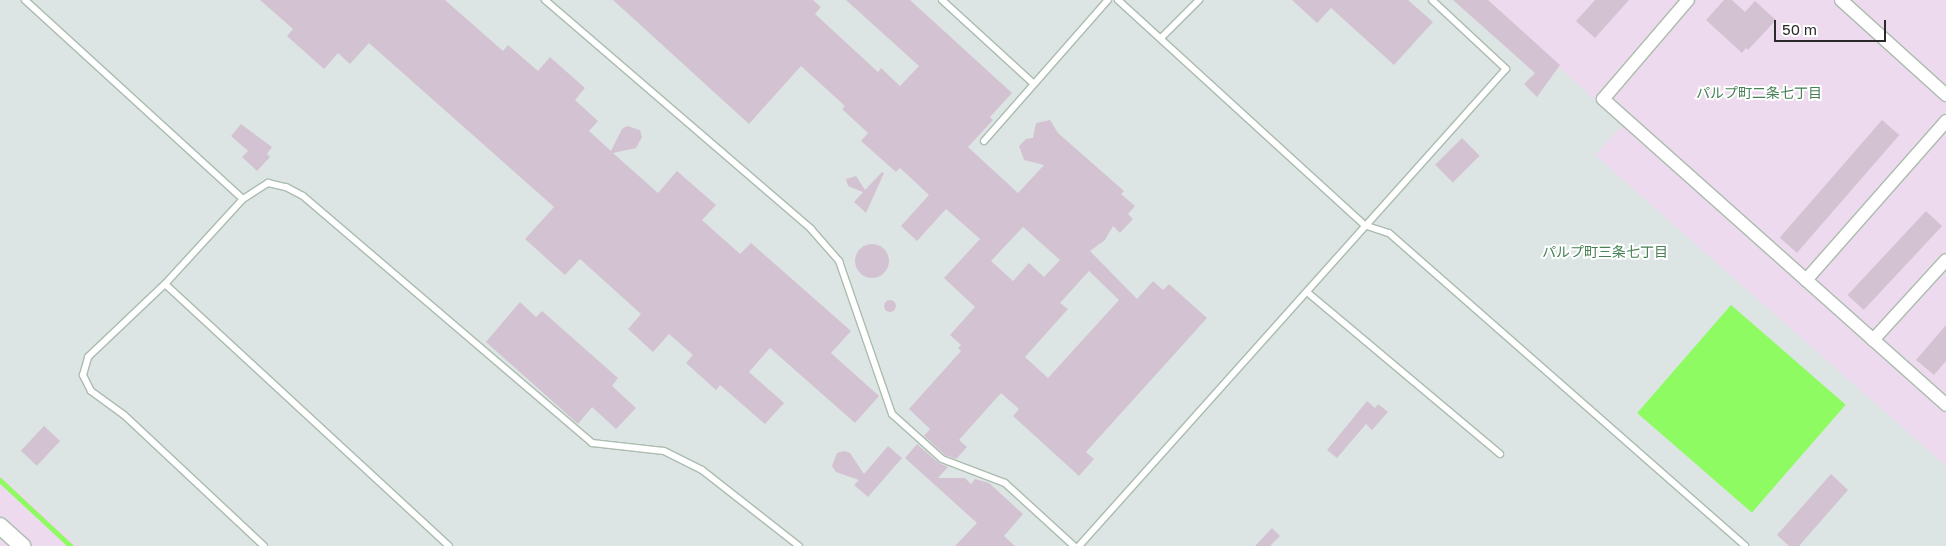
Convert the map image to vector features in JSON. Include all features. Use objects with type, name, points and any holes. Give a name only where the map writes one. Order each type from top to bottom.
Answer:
[{"type":"street","points":[[1688,0],[1603,99],[1872,340],[1945,401]]},
{"type":"street","points":[[1841,0],[1946,95]]},
{"type":"street","points":[[1806,280],[1946,121]]},
{"type":"street","points":[[1872,340],[1946,260]]},
{"type":"street","points":[[0,526],[22,546]]},
{"type":"lane","points":[[25,0],[242,199]]},
{"type":"lane","points":[[546,0],[811,229],[839,261],[892,414],[942,459],[1005,483],[1074,546]]},
{"type":"lane","points":[[942,0],[1033,82]]},
{"type":"lane","points":[[984,141],[1033,82],[1108,0]]},
{"type":"lane","points":[[1118,0],[1364,225],[1389,233],[1745,546]]},
{"type":"lane","points":[[1161,38],[1199,0]]},
{"type":"lane","points":[[1079,546],[1506,68],[1432,0]]},
{"type":"lane","points":[[264,546],[124,415],[91,391],[83,375],[88,357],[164,284],[242,199],[268,183],[286,187],[303,196],[592,443],[664,451],[702,470],[799,546]]},
{"type":"lane","points":[[164,284],[449,546]]},
{"type":"lane","points":[[1307,292],[1500,454]]},
{"type":"shaded area","points":[[0,0],[1484,0],[1623,125],[1595,155],[1946,466],[1946,546],[79,546],[0,475]]},
{"type":"shaded area","points":[[1731,305],[1846,405],[1752,513],[1637,413]]},
{"type":"building","points":[[260,0],[445,0],[503,51],[508,45],[538,71],[550,57],[585,88],[575,100],[598,121],[589,131],[611,151],[622,129],[627,126],[640,130],[642,137],[636,148],[613,153],[658,193],[677,171],[716,205],[702,220],[740,254],[751,243],[851,331],[831,353],[879,396],[855,423],[770,348],[749,372],[784,403],[765,424],[720,385],[716,390],[686,363],[693,355],[669,334],[653,352],[628,329],[641,314],[580,259],[565,275],[525,239],[554,207],[369,43],[350,64],[338,53],[324,69],[287,36],[293,29]]},
{"type":"building","points":[[613,0],[813,0],[821,7],[815,14],[878,72],[881,68],[900,86],[919,66],[846,0],[910,0],[1012,93],[990,117],[993,120],[968,147],[1018,193],[1044,165],[1024,160],[1019,146],[1026,139],[1033,138],[1036,123],[1050,120],[1058,133],[1124,191],[1121,194],[1135,206],[1128,214],[1133,219],[1120,233],[1113,226],[1105,240],[1090,251],[1137,299],[1153,281],[1163,290],[1169,284],[1207,318],[1086,452],[1094,459],[1079,476],[1013,416],[1019,409],[1001,393],[959,440],[967,447],[956,459],[945,455],[924,436],[930,429],[909,409],[961,351],[958,348],[961,345],[950,335],[975,307],[944,278],[980,239],[946,209],[917,241],[901,226],[929,195],[900,168],[896,172],[861,141],[868,133],[842,109],[845,106],[801,66],[749,124]],"holes":[[[1023,227],[1060,260],[1044,277],[1029,263],[1013,281],[991,261]],[[1089,271],[1119,300],[1048,378],[1025,357],[1068,309],[1060,303]]]},
{"type":"building","points":[[1292,0],[1408,0],[1433,22],[1394,65],[1331,8],[1317,23]]},
{"type":"building","points":[[1453,0],[1488,0],[1560,65],[1537,97],[1524,84],[1535,73]]},
{"type":"building","points":[[1595,0],[1629,0],[1595,38],[1576,21]]},
{"type":"building","points":[[1724,0],[1732,0],[1745,12],[1755,1],[1776,20],[1748,50],[1746,48],[1742,53],[1706,20]]},
{"type":"building","points":[[1882,120],[1899,135],[1797,253],[1780,238]]},
{"type":"building","points":[[241,124],[272,147],[267,154],[270,157],[257,171],[242,157],[248,151],[231,136]]},
{"type":"building","points":[[1462,138],[1480,156],[1453,183],[1435,165]]},
{"type":"building","points":[[882,172],[884,173],[866,213],[854,202],[863,192],[848,186],[846,179],[856,176],[865,190]]},
{"type":"building","points":[[1926,211],[1942,226],[1864,310],[1848,295]]},
{"type":"building","points":[[872,244],[879,245],[884,249],[888,254],[888,268],[884,273],[879,277],[872,278],[865,277],[860,273],[856,268],[855,261],[856,254],[860,249],[865,245]]},
{"type":"building","points":[[888,300],[892,300],[896,306],[892,312],[888,312],[884,308],[884,304]]},
{"type":"building","points":[[520,302],[536,317],[542,311],[618,378],[612,386],[636,408],[616,429],[592,407],[578,424],[486,342]]},
{"type":"building","points":[[1946,325],[1946,361],[1934,375],[1916,360]]},
{"type":"building","points":[[1367,401],[1375,408],[1378,404],[1388,412],[1372,430],[1366,424],[1337,458],[1327,450]]},
{"type":"building","points":[[44,426],[60,441],[37,466],[21,451]]},
{"type":"building","points":[[917,444],[939,463],[948,467],[938,478],[965,478],[971,484],[975,479],[989,483],[1023,514],[1004,536],[1015,546],[955,546],[977,523],[905,458]]},
{"type":"building","points":[[888,446],[902,458],[868,497],[854,485],[859,480],[836,472],[832,466],[837,453],[844,451],[850,453],[864,474]]},
{"type":"building","points":[[1831,474],[1848,490],[1799,546],[1789,546],[1777,535]]},
{"type":"building","points":[[1272,528],[1280,536],[1270,546],[1255,546]]},
{"type":"waterway","points":[[0,480],[71,546]]},
{"type":"district","name":"パルプ町二条七丁目","points":[[1759,93]]},
{"type":"district","name":"パルプ町三条七丁目","points":[[1605,252]]}]
